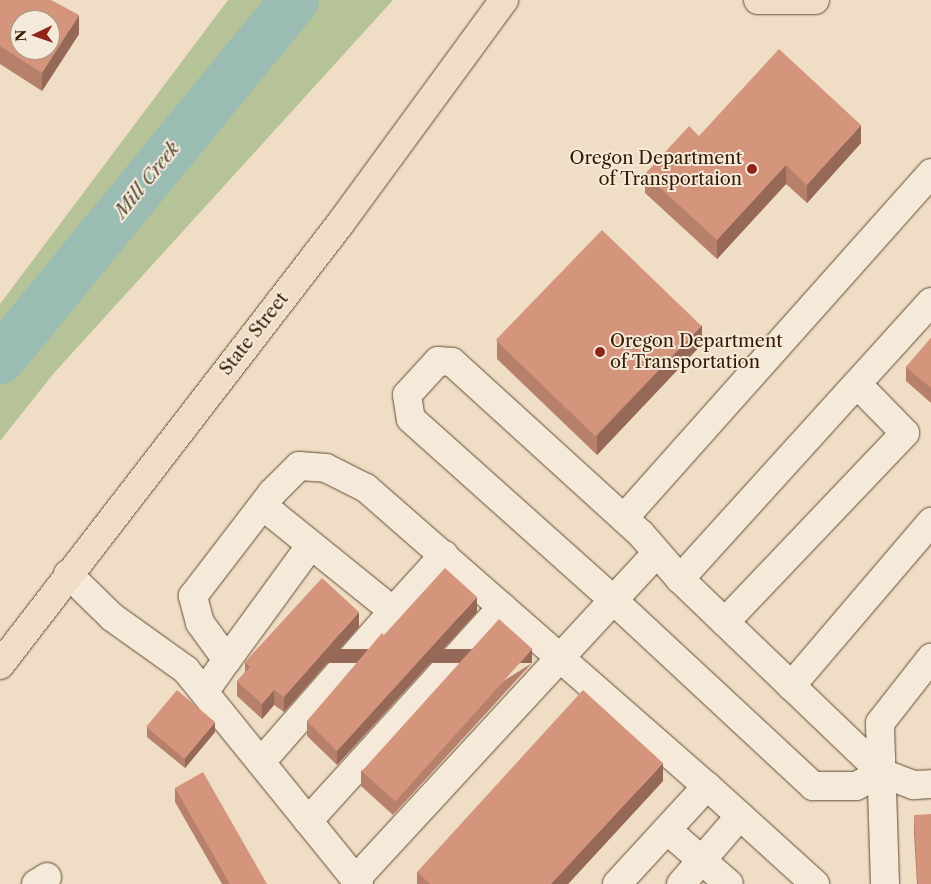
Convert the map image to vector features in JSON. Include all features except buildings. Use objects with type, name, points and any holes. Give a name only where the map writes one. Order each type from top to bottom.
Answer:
[{"type":"main road","name":"State Street","points":[[0,665],[68,574],[340,224],[504,0]]},
{"type":"main road","points":[[758,0],[815,0]]},
{"type":"lane","points":[[68,574],[112,617],[186,670],[205,691],[357,882],[509,712],[560,661],[603,591],[641,535],[931,173]]},
{"type":"lane","points":[[680,579],[858,385],[931,302]]},
{"type":"lane","points":[[882,773],[856,786],[813,786],[603,591],[411,419],[407,395],[438,361],[452,362],[641,535],[680,579],[882,773],[914,785],[931,784]]},
{"type":"lane","points":[[724,622],[905,433],[858,385]]},
{"type":"lane","points":[[226,660],[200,623],[193,596],[263,506],[299,466],[326,468],[366,488],[444,555],[560,661],[707,786],[815,884]]},
{"type":"lane","points":[[263,506],[393,611]]},
{"type":"lane","points":[[791,686],[931,522]]},
{"type":"lane","points":[[205,691],[311,545]]},
{"type":"lane","points":[[261,762],[444,555]]},
{"type":"lane","points":[[308,820],[502,607]]},
{"type":"lane","points":[[885,884],[880,723],[931,658]]},
{"type":"lane","points":[[617,884],[707,786]]},
{"type":"lane","points":[[681,884],[740,816]]},
{"type":"lane","points":[[667,830],[729,884]]},
{"type":"green space","points":[[228,0],[393,0],[54,373],[0,441],[0,304]]},
{"type":"waterway","name":"Mill Creek","points":[[0,359],[294,0]]},
{"type":"place","name":"Oregon Department of Transportaion","points":[[752,169]]},
{"type":"place","name":"Oregon Department of Transportation","points":[[600,352]]}]
